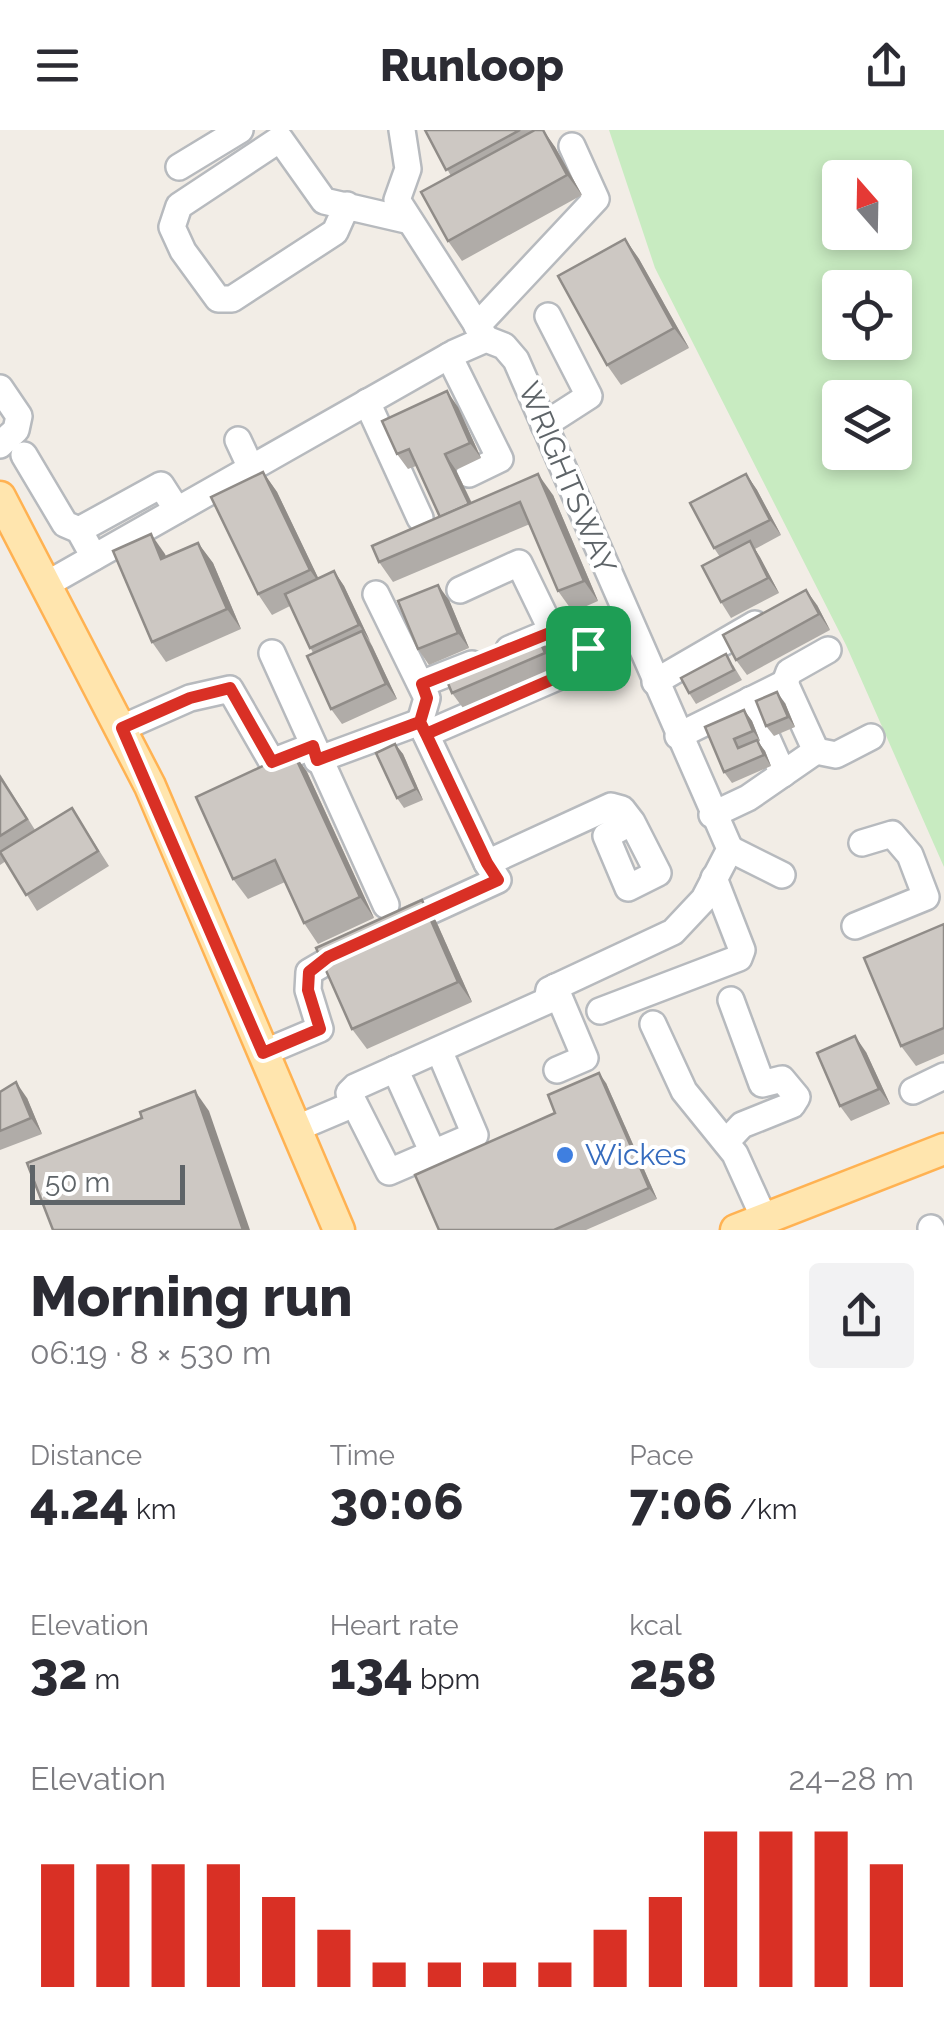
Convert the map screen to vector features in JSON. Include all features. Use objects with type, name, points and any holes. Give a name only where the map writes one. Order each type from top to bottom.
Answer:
[{"type":"main road","points":[[0,496],[122,728],[338,1230]]},
{"type":"main road","points":[[750,1224],[944,1149]]},
{"type":"street","points":[[179,167],[240,130]]},
{"type":"street","points":[[402,130],[408,170],[396,200],[406,220]]},
{"type":"street","points":[[347,205],[335,232],[232,298],[218,299],[183,251],[172,227],[179,206],[276,135],[324,202],[347,205],[406,220]]},
{"type":"street","points":[[47,584],[449,356],[481,333],[596,200],[572,146]]},
{"type":"street","name":"WRIGHTSWAY","points":[[406,220],[481,333],[504,346],[516,360],[730,850]]},
{"type":"street","points":[[544,425],[589,396],[548,316]]},
{"type":"street","points":[[449,356],[500,459],[469,474]]},
{"type":"street","points":[[0,388],[18,416],[12,450],[65,524],[78,530],[94,557]]},
{"type":"street","points":[[367,402],[420,518]]},
{"type":"street","points":[[238,440],[251,468]]},
{"type":"street","points":[[78,530],[161,485],[177,510]]},
{"type":"street","points":[[460,590],[519,564],[552,632],[588,648]]},
{"type":"street","points":[[263,1053],[320,1029],[308,990],[309,972],[328,957],[498,880],[423,728],[427,698],[376,594]]},
{"type":"street","points":[[655,682],[781,609]]},
{"type":"street","points":[[122,728],[190,698],[230,688],[272,762],[423,728],[560,676],[599,638],[630,624]]},
{"type":"street","points":[[422,684],[552,632]]},
{"type":"street","points":[[678,736],[785,683],[789,672],[828,650]]},
{"type":"street","points":[[272,652],[386,905]]},
{"type":"street","points":[[785,683],[816,750]]},
{"type":"street","points":[[750,700],[782,774]]},
{"type":"street","points":[[712,815],[748,798],[816,750],[836,755],[870,737]]},
{"type":"street","points":[[487,863],[611,806],[622,808],[632,822]]},
{"type":"street","points":[[855,926],[926,897],[910,856],[892,834],[862,843]]},
{"type":"street","points":[[439,1050],[475,1135],[389,1172],[349,1093],[355,1087],[546,1001],[552,989],[673,932],[704,899],[730,850],[782,874]]},
{"type":"street","points":[[600,1011],[739,958],[742,950],[714,878]]},
{"type":"street","points":[[552,989],[586,1058],[558,1070]]},
{"type":"street","points":[[726,1142],[742,1124],[792,1105],[796,1097],[782,1078],[762,1084],[731,1000]]},
{"type":"street","points":[[653,1024],[684,1091],[726,1142],[750,1224]]},
{"type":"street","points":[[394,1070],[433,1153]]},
{"type":"street","points":[[913,1091],[944,1076]]},
{"type":"street","points":[[295,1128],[354,1104]]},
{"type":"green space","points":[[609,130],[944,130],[944,867],[846,645],[655,268]]},
{"type":"building","points":[[425,130],[520,130],[446,170]]},
{"type":"building","points":[[535,130],[543,130],[567,175],[448,241],[421,192]]},
{"type":"building","points":[[625,239],[674,328],[607,365],[558,276]]},
{"type":"building","points":[[447,391],[470,443],[445,454],[469,504],[440,517],[409,449],[397,454],[382,421]]},
{"type":"building","points":[[263,472],[310,570],[258,594],[211,497]]},
{"type":"building","points":[[538,474],[584,581],[558,591],[520,502],[379,562],[372,546]]},
{"type":"building","points":[[746,474],[770,520],[714,548],[690,503]]},
{"type":"building","points":[[151,534],[161,559],[198,543],[227,609],[152,642],[113,551]]},
{"type":"building","points":[[750,541],[768,578],[721,602],[702,566]]},
{"type":"building","points":[[334,571],[359,625],[310,648],[285,594]]},
{"type":"building","points":[[438,585],[458,633],[418,649],[398,601]]},
{"type":"building","points":[[806,590],[819,614],[736,660],[723,635]]},
{"type":"building","points":[[535,630],[545,653],[452,693],[442,669]]},
{"type":"building","points":[[362,631],[386,684],[331,709],[307,656]]},
{"type":"building","points":[[726,654],[734,670],[689,693],[681,678]]},
{"type":"building","points":[[777,692],[788,717],[766,726],[756,701]]},
{"type":"building","points":[[744,710],[753,731],[734,739],[738,748],[757,740],[764,755],[724,772],[705,727]]},
{"type":"building","points":[[395,744],[416,789],[397,798],[376,753]]},
{"type":"building","points":[[293,752],[360,897],[304,923],[275,860],[233,879],[196,797]]},
{"type":"building","points":[[0,777],[27,819],[0,836]]},
{"type":"building","points":[[72,808],[98,851],[26,895],[0,852]]},
{"type":"building","points":[[422,900],[458,982],[352,1029],[316,948]]},
{"type":"building","points":[[944,924],[944,1028],[901,1046],[864,958]]},
{"type":"building","points":[[855,1036],[879,1089],[840,1106],[817,1053]]},
{"type":"building","name":"Wickes","points":[[599,1073],[649,1188],[554,1230],[439,1230],[415,1175],[555,1113],[548,1095]]},
{"type":"building","points":[[16,1082],[31,1118],[0,1131],[0,1092]]},
{"type":"building","points":[[195,1091],[243,1230],[53,1230],[27,1163],[142,1118],[140,1112]]},
{"type":"place","name":"Wickes","points":[[565,1155]]},
{"type":"route","points":[[588,648],[552,632],[422,684],[427,698],[420,722],[498,880],[328,957],[309,972],[308,990],[320,1029],[263,1053],[122,728],[190,698],[230,688],[272,762],[313,746],[317,760],[420,722],[426,734],[560,676],[588,648]]}]
